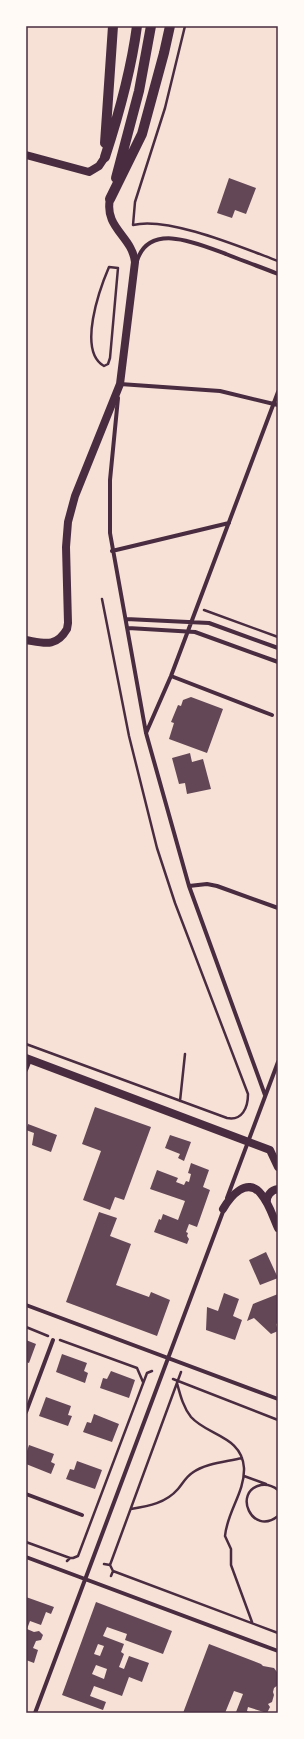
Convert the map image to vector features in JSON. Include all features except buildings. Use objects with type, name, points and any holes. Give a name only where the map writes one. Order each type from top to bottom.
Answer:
[{"type":"highway","points":[[104,157],[113,26]]},
{"type":"highway","points":[[104,157],[126,86],[137,26]]},
{"type":"highway","points":[[110,199],[137,98],[152,26]]},
{"type":"highway","points":[[110,199],[142,134],[170,26]]},
{"type":"main road","points":[[26,155],[88,172],[97,168],[104,157]]},
{"type":"main road","points":[[26,640],[44,643],[54,642],[60,639],[67,629],[67,535],[71,509],[120,384],[135,269],[134,256],[130,245],[110,218],[108,212],[110,199]]},
{"type":"main road","points":[[28,1059],[270,1150],[278,1167]]},
{"type":"main road","points":[[223,1209],[231,1196],[239,1190],[244,1188],[258,1191],[267,1203],[278,1228]]},
{"type":"main road","points":[[267,1203],[269,1195],[274,1190],[278,1189]]},
{"type":"street","points":[[135,269],[141,250],[146,244],[162,238],[172,238],[198,244],[278,274]]},
{"type":"street","points":[[266,1095],[189,886],[146,733],[128,628],[112,551],[109,522],[110,486],[120,384],[220,391],[276,404]]},
{"type":"street","points":[[146,733],[198,608],[229,523],[276,404],[278,392]]},
{"type":"street","points":[[112,551],[229,523]]},
{"type":"street","points":[[126,619],[216,624],[278,648]]},
{"type":"street","points":[[128,628],[189,631],[203,634],[278,662]]},
{"type":"street","points":[[171,676],[272,715]]},
{"type":"street","points":[[189,886],[207,884],[217,886],[278,908]]},
{"type":"street","points":[[26,1070],[28,1059]]},
{"type":"street","points":[[35,1713],[278,1062]]},
{"type":"street","points":[[26,1305],[278,1399]]},
{"type":"street","points":[[26,1412],[53,1340]]},
{"type":"street","points":[[26,1494],[82,1515]]},
{"type":"street","points":[[26,1557],[278,1651]]},
{"type":"path","points":[[133,225],[135,202],[165,108],[185,26]]},
{"type":"path","points":[[109,267],[118,268],[110,358],[108,364],[104,366],[99,362],[93,349],[91,341],[92,324],[109,267]]},
{"type":"path","points":[[26,1044],[232,1119],[241,1115],[246,1106],[248,1094],[175,903],[157,848],[128,730],[102,599]]},
{"type":"path","points":[[198,608],[278,637]]},
{"type":"path","points":[[180,1101],[184,1054]]},
{"type":"path","points":[[26,1327],[137,1368],[143,1383]]},
{"type":"path","points":[[26,1542],[70,1558],[79,1556],[143,1383],[147,1373],[152,1371]]},
{"type":"path","points":[[181,1372],[110,1565],[113,1571],[278,1632]]},
{"type":"path","points":[[173,1379],[177,1382],[278,1420]]},
{"type":"path","points":[[177,1382],[182,1401],[190,1415],[202,1426],[226,1438],[233,1444],[242,1458],[244,1476],[240,1493],[225,1536],[231,1549],[231,1565],[252,1623]]},
{"type":"path","points":[[131,1509],[153,1505],[168,1498],[180,1487],[188,1476],[198,1469],[242,1458]]},
{"type":"path","points":[[244,1476],[278,1489]]},
{"type":"path","points":[[273,1486],[262,1484],[253,1489],[247,1497],[247,1508],[251,1515],[259,1520],[269,1521],[278,1516]]},
{"type":"path","points":[[67,1561],[70,1558]]},
{"type":"path","points":[[104,1564],[110,1565]]},
{"type":"path","points":[[111,1576],[113,1571]]}]
